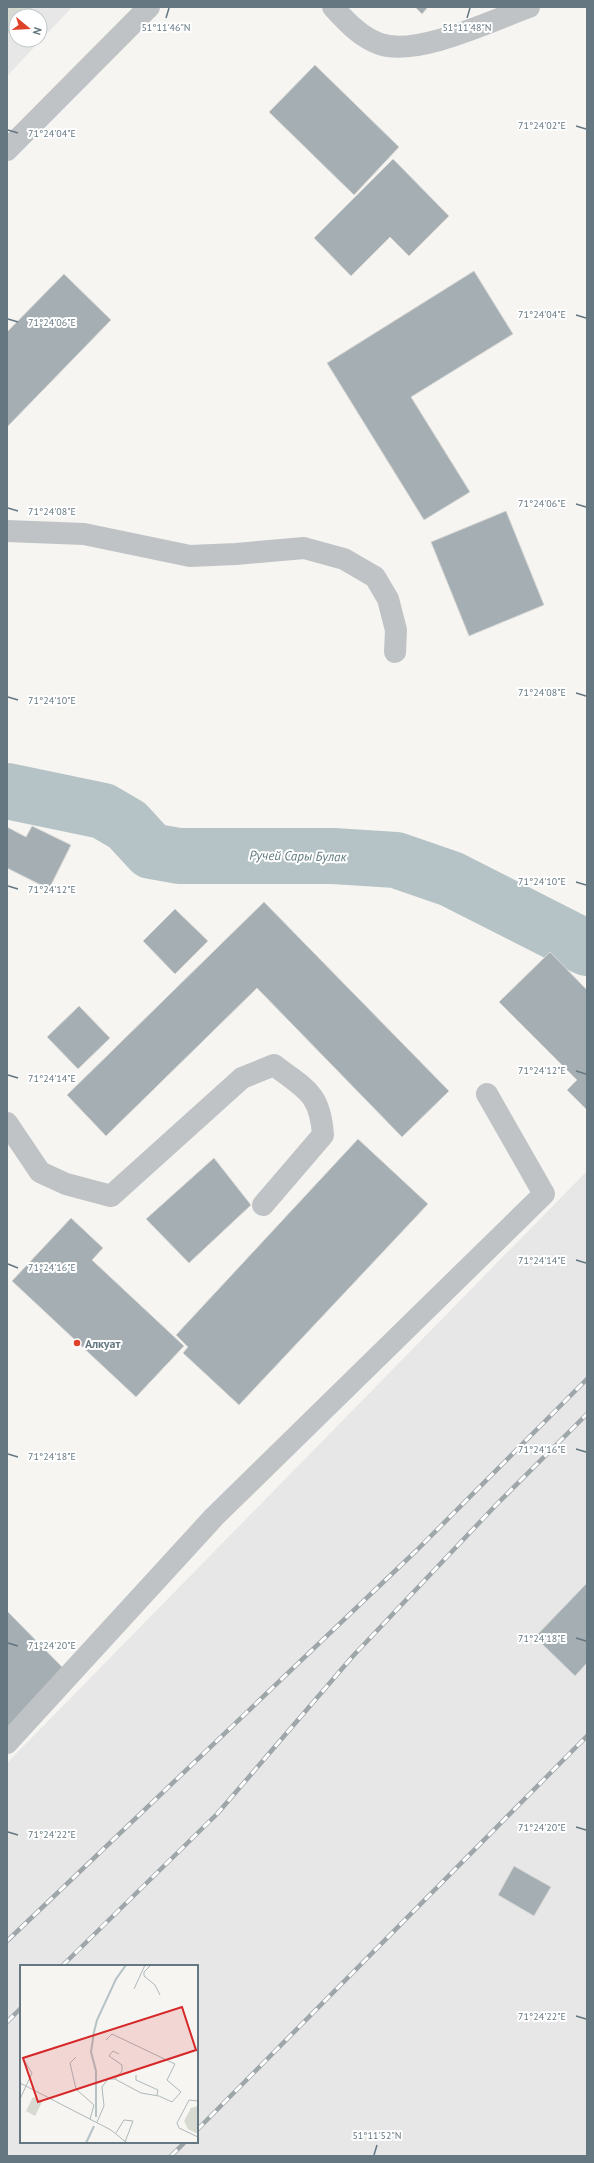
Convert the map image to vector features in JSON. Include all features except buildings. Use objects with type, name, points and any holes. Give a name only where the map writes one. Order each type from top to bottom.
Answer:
[{"type":"street","points":[[7,150],[149,7]]},
{"type":"street","points":[[333,7],[355,30],[381,44],[403,46],[429,43],[529,7]]},
{"type":"street","points":[[7,531],[84,534],[190,556],[236,554],[304,548],[344,559],[375,577],[388,599],[396,630],[395,652]]},
{"type":"street","points":[[7,1123],[40,1172],[66,1184],[111,1196],[242,1078],[274,1065],[312,1094],[322,1114],[324,1135],[263,1205]]},
{"type":"street","points":[[7,1743],[214,1517],[544,1194],[487,1094]]},
{"type":"shaded area","points":[[7,7],[72,7],[48,32],[48,8],[8,8],[8,48],[33,48],[7,76]]},
{"type":"shaded area","points":[[7,7],[33,7],[8,8],[7,34]]},
{"type":"shaded area","points":[[587,1171],[587,2156],[7,2156],[7,1763]]},
{"type":"waterway","name":"Ручей Сары Булак","points":[[7,791],[103,811],[127,825],[151,851],[179,856],[333,856],[396,860],[451,879],[587,948]]},
{"type":"railway","points":[[7,1941],[417,1550],[587,1379]]},
{"type":"railway","points":[[63,1965],[217,1814],[353,1656],[497,1504],[587,1414]]},
{"type":"railway","points":[[198,2129],[587,1736]]},
{"type":"railway","points":[[7,2022],[20,2009]]},
{"type":"railway","points":[[171,2156],[184,2143]]},
{"type":"place","name":"Алкуат","points":[[77,1343]]}]
